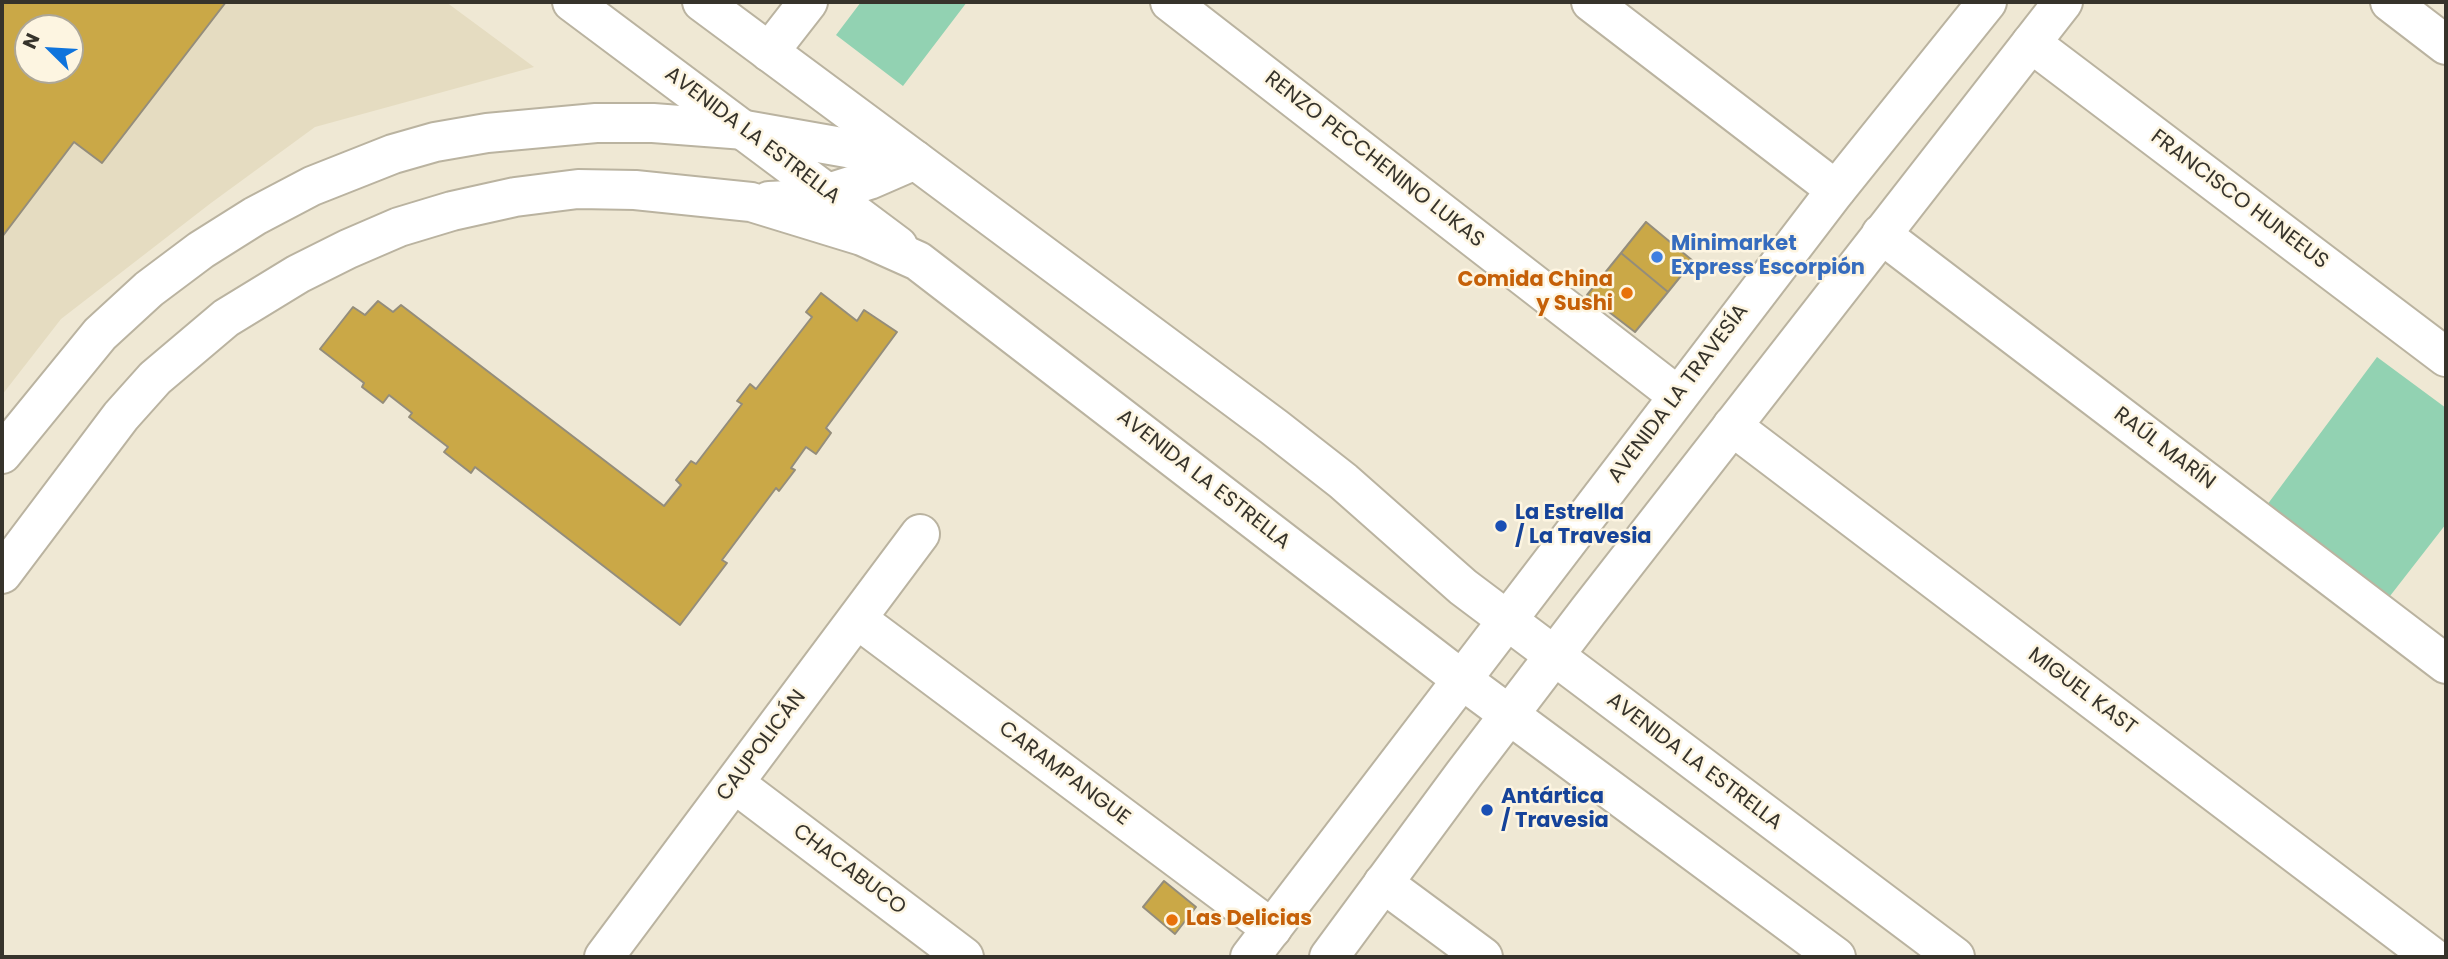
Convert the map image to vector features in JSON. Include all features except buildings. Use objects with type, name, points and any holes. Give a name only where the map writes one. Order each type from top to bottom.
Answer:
[{"type":"street","name":"AVENIDA LA ESTRELLA","points":[[572,2],[918,261],[1461,679],[1836,957]]},
{"type":"street","name":"AVENIDA LA ESTRELLA","points":[[702,2],[1274,427],[1343,481],[1463,587],[1955,957]]},
{"type":"street","points":[[769,52],[808,2]]},
{"type":"street","name":"RENZO PECCHENINO LUKAS","points":[[1170,2],[1678,396]]},
{"type":"street","points":[[1591,2],[1836,190]]},
{"type":"street","name":"AVENIDA LA TRAVESÍA","points":[[1261,943],[1836,190],[1987,2]]},
{"type":"street","points":[[1329,957],[1553,656],[2063,2]]},
{"type":"street","points":[[2390,2],[2446,45]]},
{"type":"street","name":"FRANCISCO HUNEEUS","points":[[2031,43],[2446,357]]},
{"type":"street","points":[[2,454],[100,334],[149,289],[201,250],[256,216],[342,173],[393,154],[435,142],[513,130],[630,123],[700,125],[745,130],[915,160]]},
{"type":"street","points":[[2,574],[121,416],[155,378],[226,318],[261,295],[335,255],[399,227],[452,211],[515,197],[579,189],[635,190],[751,202],[790,200],[828,193],[869,180],[915,160]]},
{"type":"street","points":[[751,202],[862,236],[918,261]]},
{"type":"street","name":"RAÚL MARÍN","points":[[1881,234],[2446,664]]},
{"type":"street","name":"MIGUEL KAST","points":[[1732,426],[2432,957]]},
{"type":"street","name":"CAUPOLICÁN","points":[[612,954],[734,783],[920,534]]},
{"type":"street","name":"CARAMPANGUE","points":[[857,619],[1261,943]]},
{"type":"street","name":"CHACABUCO","points":[[734,783],[964,957]]},
{"type":"street","points":[[1383,883],[1483,957]]},
{"type":"shaded area","points":[[2,2],[446,2],[534,67],[315,127],[61,319],[2,395]]},
{"type":"green space","points":[[861,2],[967,2],[903,86],[836,35]]},
{"type":"green space","points":[[2377,357],[2446,408],[2446,524],[2390,596],[2267,505]]},
{"type":"place","name":"Minimarket Express Escorpión","points":[[1657,257]]},
{"type":"place","name":"Comida China y Sushi","points":[[1627,293]]},
{"type":"place","name":"La Estrella / La Travesia","points":[[1501,526]]},
{"type":"place","name":"Antártica / Travesia","points":[[1487,810]]},
{"type":"place","name":"Las Delicias","points":[[1172,920]]}]
